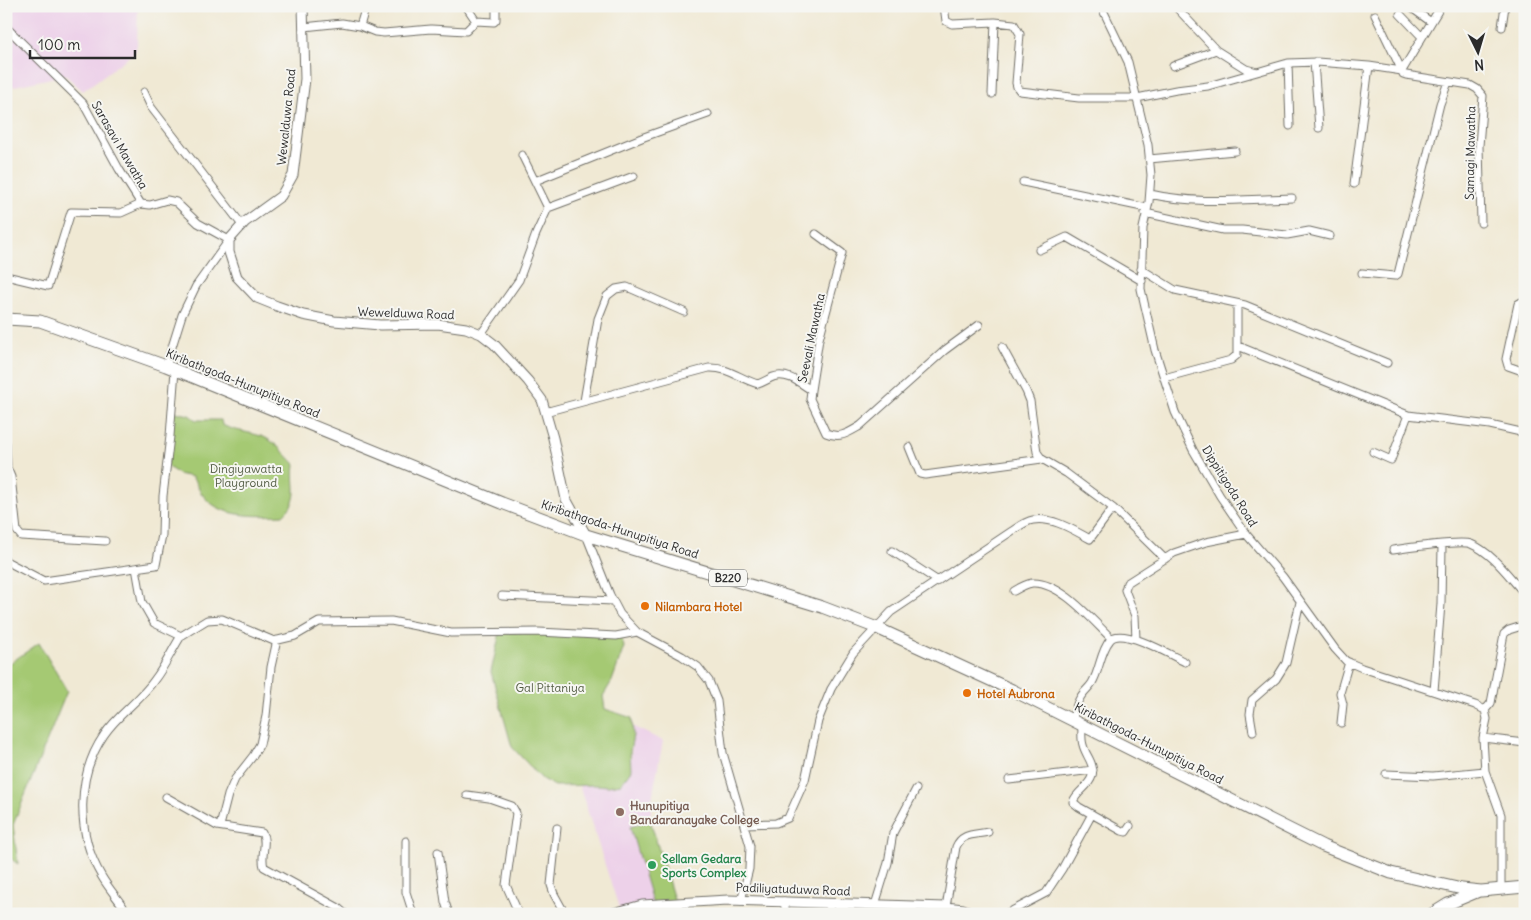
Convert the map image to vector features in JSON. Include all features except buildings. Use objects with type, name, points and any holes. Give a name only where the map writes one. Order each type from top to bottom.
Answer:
[{"type":"main road","name":"Kiribathgoda-Hunupitiya Road","points":[[6,319],[40,321],[170,368],[414,468],[586,535],[822,607],[877,628],[1077,722],[1323,846],[1391,872],[1454,888],[1481,890],[1525,888]]},
{"type":"main road","points":[[1432,914],[1448,904],[1481,890]]},
{"type":"street","name":"Wewalduwa Road","points":[[136,568],[156,565],[162,535],[163,496],[170,436],[170,368],[182,315],[196,286],[229,240],[242,225],[281,196],[293,175],[305,79],[303,6]]},
{"type":"street","points":[[360,26],[366,6]]},
{"type":"street","points":[[466,6],[476,22]]},
{"type":"street","points":[[304,27],[336,23],[360,26],[375,32],[384,33],[431,29],[466,31],[476,22],[494,22],[496,20],[496,6]]},
{"type":"street","points":[[944,6],[946,21],[952,24],[995,22],[992,94]]},
{"type":"street","name":"Dippitigoda Road","points":[[1101,6],[1128,62],[1148,145],[1151,175],[1150,194],[1142,228],[1141,289],[1155,350],[1175,412],[1194,450],[1220,496],[1246,534],[1283,577],[1335,649],[1349,662],[1396,680],[1475,704],[1486,710]]},
{"type":"street","points":[[1175,6],[1216,50],[1246,69],[1257,72]]},
{"type":"street","points":[[1409,6],[1431,22]]},
{"type":"street","points":[[1502,27],[1505,6]]},
{"type":"street","points":[[1402,71],[1438,7]]},
{"type":"street","points":[[1400,14],[1422,37]]},
{"type":"street","points":[[1375,15],[1402,71]]},
{"type":"street","name":"Samagi Mawatha","points":[[995,22],[1014,24],[1018,28],[1020,34],[1016,83],[1020,91],[1079,98],[1137,98],[1208,86],[1288,63],[1314,62],[1369,66],[1402,71],[1406,75],[1470,85],[1478,89],[1483,96],[1480,146],[1481,223]]},
{"type":"street","name":"Sarasavi Mawatha","points":[[6,27],[83,103],[119,169],[142,204],[150,205],[167,200],[176,202],[198,223],[229,240]]},
{"type":"street","points":[[1173,66],[1216,50]]},
{"type":"street","points":[[1314,62],[1319,128]]},
{"type":"street","points":[[1288,63],[1290,126]]},
{"type":"street","points":[[1354,184],[1369,66]]},
{"type":"street","points":[[1362,273],[1395,276],[1398,274],[1440,104],[1448,82]]},
{"type":"street","points":[[144,92],[151,107],[242,225]]},
{"type":"street","points":[[535,181],[644,137],[708,114]]},
{"type":"street","points":[[1149,159],[1236,151]]},
{"type":"street","points":[[522,155],[548,208]]},
{"type":"street","points":[[482,334],[519,280],[548,208],[634,176]]},
{"type":"street","points":[[1022,182],[1223,230],[1287,235],[1309,231],[1330,236]]},
{"type":"street","points":[[1150,194],[1171,199],[1196,201],[1292,198]]},
{"type":"street","points":[[6,276],[48,286],[71,212],[121,213],[142,204]]},
{"type":"street","name":"Seevali Mawatha","points":[[545,412],[644,384],[715,368],[730,371],[758,384],[783,375],[811,390],[819,339],[842,253],[816,234]]},
{"type":"street","points":[[1039,250],[1067,237],[1142,281]]},
{"type":"street","name":"Wewelduwa Road","points":[[229,240],[229,252],[237,276],[257,298],[277,306],[302,315],[334,322],[380,326],[438,324],[466,328],[482,334],[494,344],[528,381],[542,400],[553,438],[566,499],[586,535]]},
{"type":"street","points":[[1142,269],[1175,290],[1245,305],[1387,363]]},
{"type":"street","points":[[584,401],[598,319],[607,296],[616,289],[627,287],[684,312]]},
{"type":"street","points":[[1525,300],[1518,304],[1506,359],[1508,366],[1525,372]]},
{"type":"street","points":[[1164,378],[1231,360],[1237,355],[1237,304]]},
{"type":"street","points":[[811,390],[810,399],[826,433],[834,436],[844,435],[860,426],[945,350],[979,325]]},
{"type":"street","points":[[1238,346],[1408,415],[1490,425],[1525,434]]},
{"type":"street","points":[[1002,347],[1026,390],[1030,401],[1037,452],[1042,459],[1074,478],[1113,508],[1165,559]]},
{"type":"street","points":[[1373,452],[1391,460],[1408,415]]},
{"type":"street","points":[[6,444],[7,465],[11,477],[18,531],[21,536],[105,542]]},
{"type":"street","points":[[908,446],[920,474],[925,476],[1042,459]]},
{"type":"street","points":[[744,824],[776,823],[788,818],[805,780],[818,721],[831,690],[853,653],[892,612],[1005,535],[1032,520],[1046,520],[1063,525],[1090,539],[1113,508]]},
{"type":"street","points":[[1136,639],[1135,616],[1125,590],[1127,583],[1165,559],[1190,547],[1246,534]]},
{"type":"street","points":[[586,535],[620,614],[636,632],[682,656],[698,667],[709,681],[718,701],[723,753],[750,846],[749,869],[741,900]]},
{"type":"street","points":[[1393,550],[1469,542],[1488,554],[1525,594]]},
{"type":"street","points":[[1434,691],[1441,604],[1442,545]]},
{"type":"street","points":[[892,551],[938,581]]},
{"type":"street","points":[[6,561],[44,581],[136,568],[142,602],[154,623],[181,636]]},
{"type":"street","points":[[1014,591],[1030,583],[1056,589],[1111,638]]},
{"type":"street","points":[[502,596],[613,601]]},
{"type":"street","points":[[1253,732],[1250,714],[1252,700],[1276,679],[1286,663],[1300,602]]},
{"type":"street","points":[[128,914],[102,877],[93,859],[84,826],[82,798],[85,776],[92,755],[105,734],[155,680],[181,636],[207,620],[222,618],[274,641],[295,636],[319,622],[391,621],[450,633],[539,632],[616,636],[636,632]]},
{"type":"street","points":[[1501,889],[1501,815],[1485,771],[1484,738],[1487,719],[1486,710],[1491,703],[1504,634],[1509,630],[1525,625]]},
{"type":"street","points":[[1130,826],[1124,832],[1073,802],[1092,777],[1092,763],[1082,744],[1077,722],[1079,698],[1092,683],[1105,648],[1111,638],[1115,636],[1136,639],[1185,662]]},
{"type":"street","points":[[220,826],[228,795],[235,779],[260,744],[266,716],[271,667],[277,640]]},
{"type":"street","points":[[1341,723],[1342,704],[1340,692],[1349,662]]},
{"type":"street","points":[[1484,738],[1525,743]]},
{"type":"street","points":[[1009,780],[1092,770]]},
{"type":"street","points":[[1386,774],[1432,776],[1485,771]]},
{"type":"street","points":[[875,905],[888,863],[893,833],[916,789]]},
{"type":"street","points":[[467,795],[489,798],[512,806],[516,813],[506,885],[519,914]]},
{"type":"street","points":[[166,796],[220,826],[262,833],[264,837],[262,860],[264,866],[337,907],[345,914]]},
{"type":"street","points":[[1006,914],[1046,893],[1062,869],[1092,814]]},
{"type":"street","points":[[557,828],[551,885],[564,914]]},
{"type":"street","points":[[946,907],[956,847],[959,840],[963,837],[988,832]]},
{"type":"street","points":[[406,841],[406,892],[413,914]]},
{"type":"street","points":[[438,852],[444,902],[449,914]]},
{"type":"street","name":"Padiliyatuduwa Road","points":[[610,914],[642,905],[728,900],[946,907],[963,909],[975,914]]},
{"type":"street","points":[[784,901],[786,914]]},
{"type":"street","points":[[829,903],[830,914]]},
{"type":"shaded area","points":[[6,6],[138,6],[137,45],[135,52],[83,91],[65,75],[6,88]]},
{"type":"shaded area","name":"Hunupitiya Bandaranayake College","points":[[632,726],[663,741],[650,820],[630,827],[653,905],[620,911],[579,785],[608,786],[631,769]]},
{"type":"green space","name":"Dingiyawatta Playground","points":[[172,411],[189,415],[196,420],[221,420],[222,425],[261,436],[275,444],[295,464],[295,492],[289,509],[283,515],[262,516],[229,512],[210,502],[192,477],[178,474],[167,466]]},
{"type":"green space","name":"Gal Pittaniya","points":[[500,632],[621,635],[624,647],[612,681],[603,696],[605,709],[632,718],[631,770],[621,784],[608,786],[555,786],[542,779],[512,747],[491,672]]},
{"type":"green space","points":[[39,643],[67,691],[13,825],[18,864],[6,855],[6,666]]},
{"type":"green space","name":"Sellam Gedara Sports Complex","points":[[650,820],[675,903],[653,905],[630,827]]},
{"type":"place","name":"Nilambara Hotel","points":[[645,606]]},
{"type":"place","name":"Hotel Aubrona","points":[[967,693]]},
{"type":"place","name":"Hunupitiya Bandaranayake College","points":[[620,812]]},
{"type":"place","name":"Sellam Gedara Sports Complex","points":[[652,865]]}]
